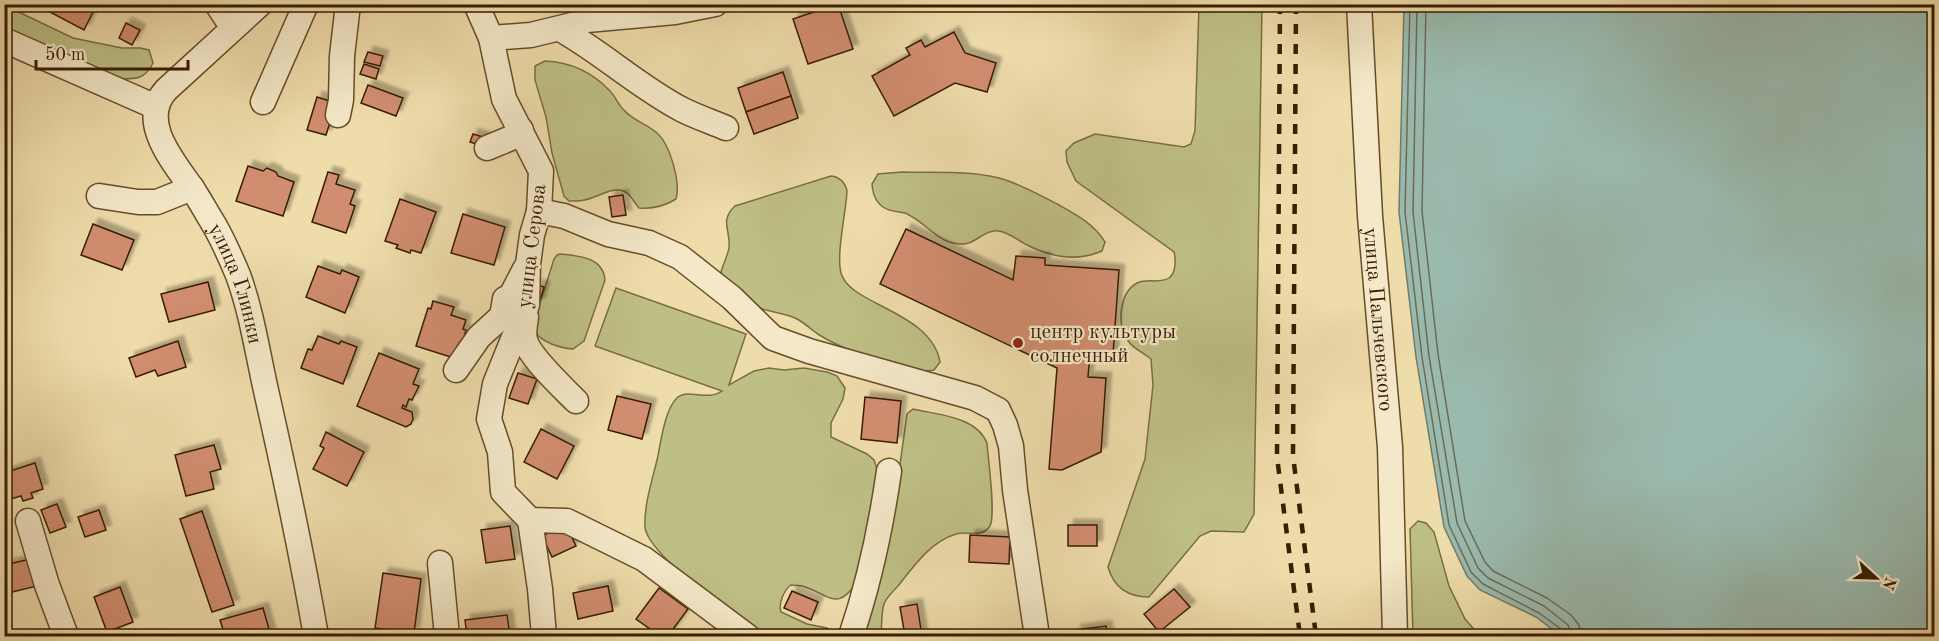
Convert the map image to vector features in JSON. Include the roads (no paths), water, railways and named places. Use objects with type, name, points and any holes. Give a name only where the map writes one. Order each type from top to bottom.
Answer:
[{"type":"lane","points":[[217,4],[233,28]]},
{"type":"lane","points":[[4,40],[156,107],[159,97],[166,90],[260,4]]},
{"type":"lane","points":[[263,102],[306,4]]},
{"type":"lane","points":[[338,115],[348,4]]},
{"type":"lane","name":"улица Серова","points":[[476,4],[491,38],[504,99],[541,171],[539,211],[532,235],[528,264],[527,306],[495,384],[489,419],[501,452],[504,492],[530,520]]},
{"type":"lane","points":[[491,38],[531,35],[560,29],[596,12],[675,12],[715,4]]},
{"type":"lane","name":"улица Пальчевского","points":[[1359,4],[1370,216],[1390,447],[1395,636]]},
{"type":"lane","points":[[560,29],[684,111],[726,128]]},
{"type":"lane","name":"улица Глинки","points":[[156,107],[155,115],[160,139],[166,152],[192,188],[213,224],[241,287],[299,540],[316,636]]},
{"type":"lane","points":[[487,148],[511,138],[521,130]]},
{"type":"lane","points":[[99,196],[138,202],[157,202],[192,188]]},
{"type":"lane","points":[[539,211],[564,216],[608,234],[649,243],[680,257],[732,298],[773,338],[808,351],[975,399],[998,410],[1011,446],[1015,490],[1037,636]]},
{"type":"lane","points":[[456,370],[479,337],[502,316],[505,299],[511,296],[528,264]]},
{"type":"lane","points":[[527,306],[525,343],[576,401]]},
{"type":"lane","points":[[851,636],[863,600],[877,542],[889,471]]},
{"type":"lane","points":[[544,636],[530,520],[567,521],[644,559],[747,636]]},
{"type":"lane","points":[[28,521],[47,585],[66,636]]},
{"type":"lane","points":[[440,563],[447,636]]},
{"type":"water","points":[[1404,5],[1934,5],[1934,636],[1561,636],[1536,617],[1480,590],[1467,576],[1444,527],[1416,357],[1399,212]]},
{"type":"railway","points":[[1280,4],[1277,457],[1300,636]]},
{"type":"railway","points":[[1296,4],[1293,456],[1316,636]]},
{"type":"place","name":"центр культуры солнечный","points":[[1018,343]]}]
